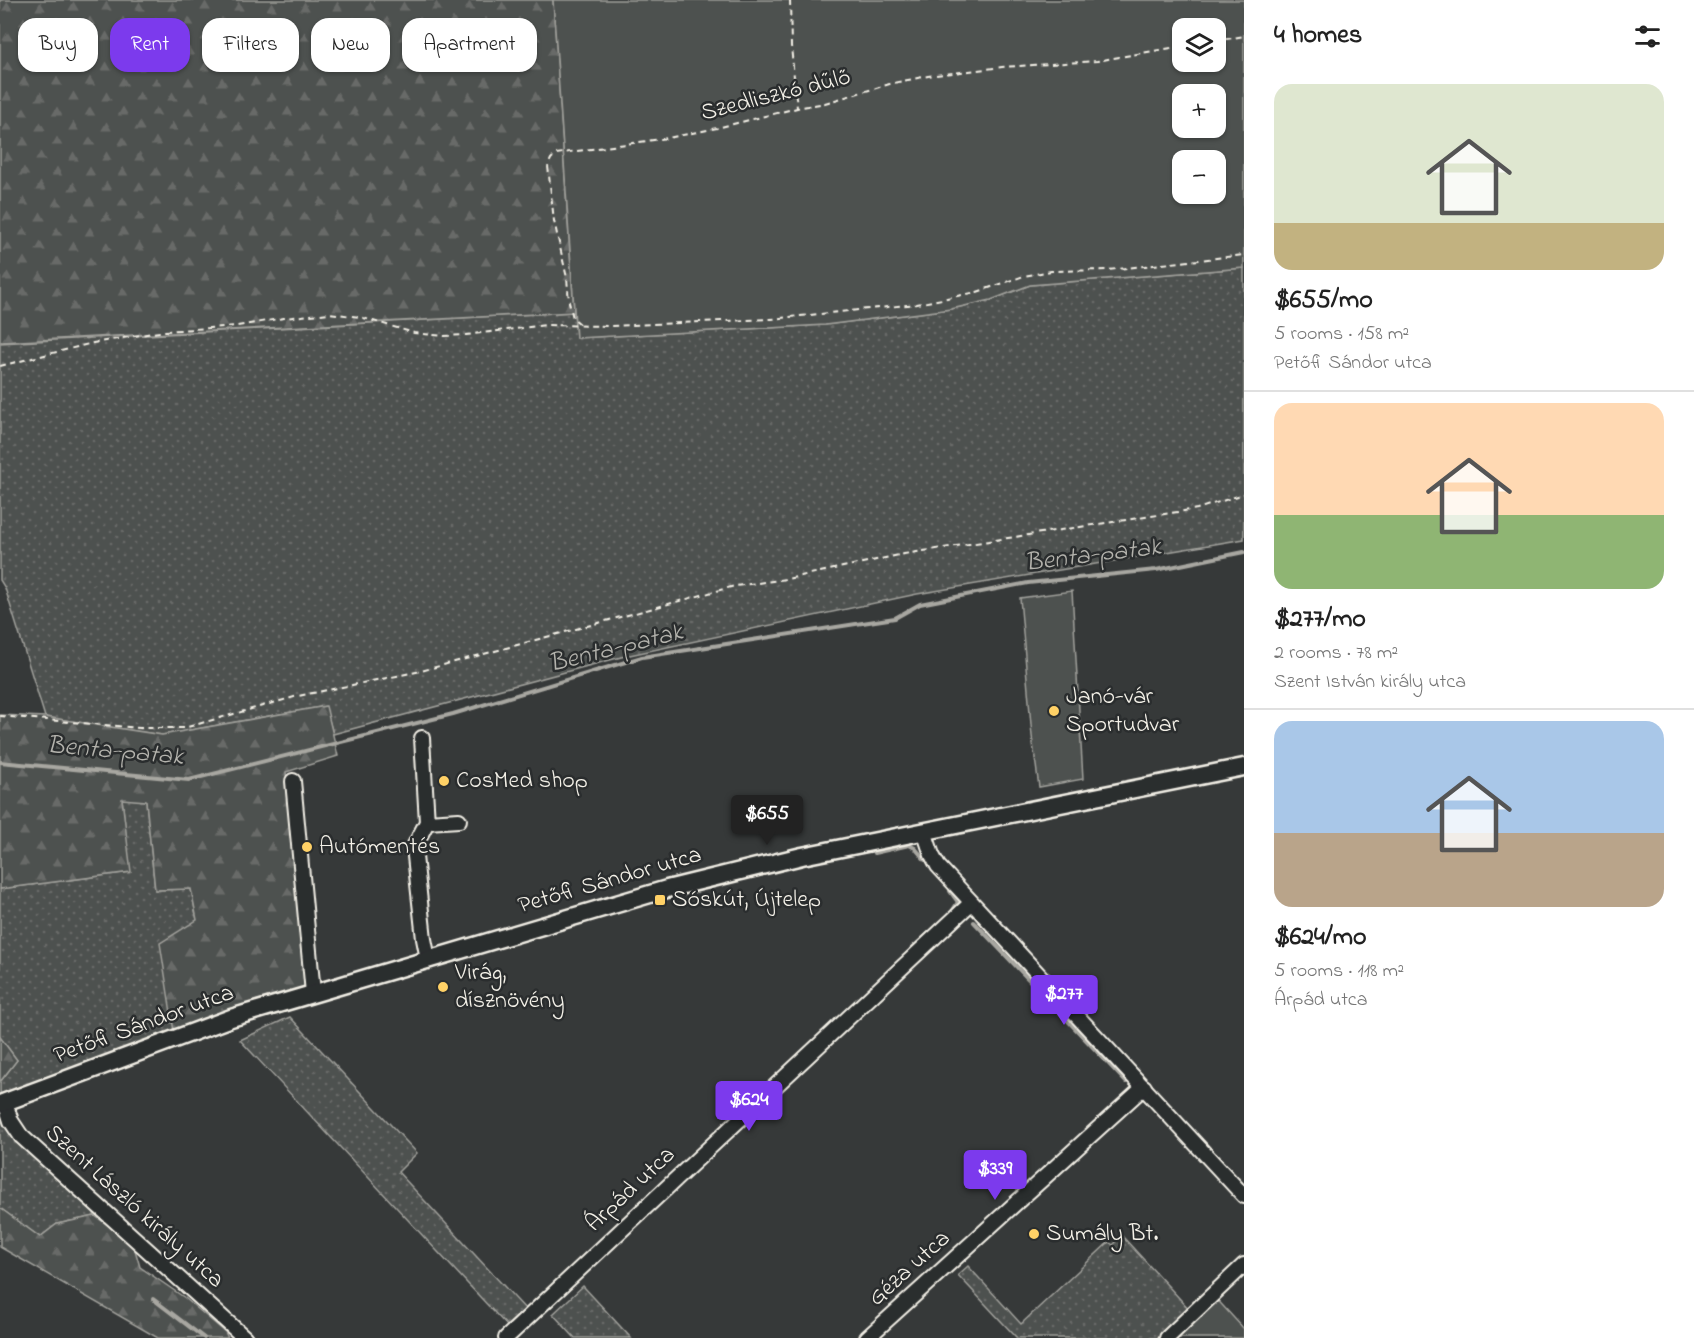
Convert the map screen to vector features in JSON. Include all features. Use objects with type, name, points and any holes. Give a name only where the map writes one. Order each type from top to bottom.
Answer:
[{"type":"main road","name":"Petőfi Sándor utca","points":[[2,1103],[175,1038],[313,993],[700,880],[802,855],[1244,767]]},
{"type":"street","points":[[422,738],[427,822],[414,847],[428,959]]},
{"type":"street","points":[[293,781],[313,993]]},
{"type":"street","points":[[427,822],[459,820]]},
{"type":"street","points":[[924,831],[938,866],[1244,1196]]},
{"type":"street","name":"Árpád utca","points":[[510,1337],[971,903]]},
{"type":"street","name":"Géza utca","points":[[867,1338],[1144,1087]]},
{"type":"street","name":"Szent László király utca","points":[[2,1103],[10,1121],[21,1136],[245,1338]]},
{"type":"street","points":[[1167,1338],[1244,1265]]},
{"type":"path","points":[[790,0],[791,46],[797,108]]},
{"type":"path","points":[[1226,39],[1244,36]]},
{"type":"path","name":"Szedliszkó dűlő","points":[[582,325],[573,318],[568,302],[567,278],[554,221],[548,166],[556,154],[668,138],[717,128],[928,76],[1002,67],[1097,61],[1172,48]]},
{"type":"path","points":[[0,366],[93,343],[165,331],[237,326],[329,313],[360,317],[414,333],[444,336],[534,326],[689,324],[771,319],[917,304],[977,292],[1024,276],[1051,270],[1108,270],[1244,255]]},
{"type":"path","points":[[0,716],[140,728],[184,729],[298,696],[421,670],[735,586],[787,579],[904,554],[1197,509],[1244,495]]},
{"type":"green space","points":[[0,0],[553,0],[574,312],[0,342]]},
{"type":"green space","points":[[553,0],[1244,0],[1244,268],[1030,285],[991,300],[951,309],[825,325],[576,338]]},
{"type":"green space","points":[[1244,268],[1244,539],[917,594],[625,656],[333,734],[325,706],[162,735],[45,717],[5,588],[0,580],[0,343],[574,312],[576,338],[825,325],[951,309],[991,300],[1030,285]]},
{"type":"green space","name":"Janó-vár Sportudvar","points":[[1072,591],[1083,779],[1039,787],[1032,736],[1020,598]]},
{"type":"green space","points":[[326,706],[338,756],[286,772],[307,995],[175,1038],[160,943],[197,920],[191,889],[155,890],[146,801],[122,799],[131,872],[0,889],[0,715],[45,717],[162,735]]},
{"type":"green space","points":[[122,798],[146,801],[155,890],[191,889],[197,920],[175,1038],[0,1104],[0,1082],[17,1060],[0,1037],[0,889],[130,872]]},
{"type":"green space","points":[[290,1017],[417,1153],[398,1172],[527,1311],[509,1328],[240,1040]]},
{"type":"green space","points":[[0,1037],[17,1060],[0,1082]]},
{"type":"green space","points":[[0,1110],[91,1205],[95,1216],[57,1224],[40,1237],[0,1208]]},
{"type":"green space","points":[[0,1208],[40,1237],[57,1224],[95,1216],[133,1243],[140,1267],[185,1298],[225,1332],[228,1338],[158,1338],[0,1247]]},
{"type":"green space","points":[[1122,1236],[1191,1311],[1164,1338],[1017,1338],[958,1275],[968,1266],[1021,1324],[1109,1242],[1113,1245]]},
{"type":"green space","points":[[583,1286],[631,1338],[575,1338],[553,1314]]},
{"type":"green space","points":[[1213,1295],[1244,1329],[1244,1338],[1167,1338]]},
{"type":"waterway","name":"Benta-patak","points":[[0,762],[189,780],[453,714],[642,657],[895,618],[920,604],[1028,583],[1156,570],[1244,552]]},
{"type":"waterway","points":[[874,853],[909,845],[915,848],[925,860]]},
{"type":"waterway","points":[[950,891],[958,902],[951,913]]},
{"type":"waterway","points":[[974,922],[1126,1082]]},
{"type":"waterway","points":[[911,949],[930,932]]},
{"type":"waterway","points":[[153,1299],[204,1338]]},
{"type":"place","name":"Janó-vár Sportudvar","points":[[1054,711]]},
{"type":"place","name":"CosMed shop","points":[[444,781]]},
{"type":"place","name":"Autómentés","points":[[307,847]]},
{"type":"place","name":"Sóskút, Újtelep","points":[[660,900]]},
{"type":"place","name":"Virág, dísznövény","points":[[443,987]]},
{"type":"place","name":"Sumály Bt.","points":[[1034,1234]]}]
